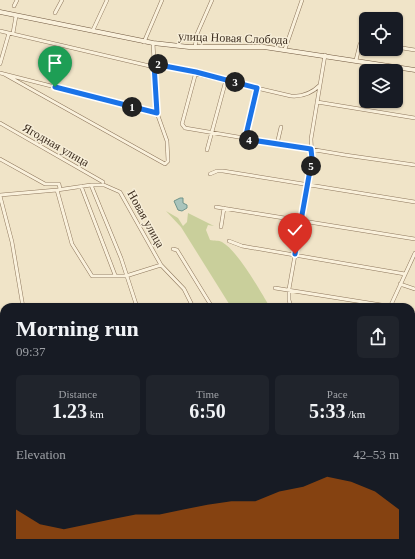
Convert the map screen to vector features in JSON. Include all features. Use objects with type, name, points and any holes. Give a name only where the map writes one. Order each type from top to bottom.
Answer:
[{"type":"street","points":[[14,6],[17,0]]},
{"type":"street","points":[[55,13],[62,0]]},
{"type":"street","points":[[93,30],[107,0]]},
{"type":"street","points":[[144,42],[162,0]]},
{"type":"street","points":[[195,47],[197,34],[212,0]]},
{"type":"street","points":[[285,49],[302,0]]},
{"type":"street","name":"улица Новая Слобода","points":[[0,12],[93,30],[144,42],[195,47],[264,47],[325,55]]},
{"type":"street","points":[[0,64],[16,16]]},
{"type":"street","points":[[0,31],[154,65],[196,72],[257,88],[298,96],[312,92],[320,85]]},
{"type":"street","points":[[4,74],[165,164],[168,161],[167,141],[157,113],[154,43]]},
{"type":"street","points":[[356,60],[359,48]]},
{"type":"street","points":[[403,48],[415,50]]},
{"type":"street","points":[[290,303],[289,290],[312,159],[311,139],[325,55],[415,70]]},
{"type":"street","points":[[196,72],[183,126],[184,128],[277,144],[415,164]]},
{"type":"street","points":[[0,73],[157,113]]},
{"type":"street","points":[[208,150],[226,80]]},
{"type":"street","points":[[245,139],[257,88]]},
{"type":"street","points":[[317,102],[415,118]]},
{"type":"street","name":"Ягодная улица","points":[[0,123],[103,182]]},
{"type":"street","points":[[277,144],[281,127]]},
{"type":"street","points":[[0,159],[44,184],[59,184],[59,190],[72,244],[92,276],[126,276],[161,265]]},
{"type":"street","points":[[210,174],[217,171],[223,171],[415,202]]},
{"type":"street","points":[[22,303],[12,242],[0,195],[59,190],[91,185],[121,258],[135,303]]},
{"type":"street","name":"Новая улица","points":[[91,185],[110,187],[120,192],[161,265],[184,289],[191,303]]},
{"type":"street","points":[[80,186],[115,275]]},
{"type":"street","points":[[216,207],[301,219],[415,238]]},
{"type":"street","points":[[221,227],[224,208]]},
{"type":"street","points":[[229,241],[242,246],[405,274]]},
{"type":"street","points":[[173,249],[177,250],[210,303]]},
{"type":"street","points":[[393,303],[415,253]]},
{"type":"street","points":[[400,284],[415,289]]},
{"type":"street","points":[[275,288],[370,303]]},
{"type":"green space","points":[[166,211],[178,218],[183,226],[187,222],[188,213],[214,226],[208,225],[206,230],[210,240],[222,242],[235,254],[242,262],[267,303],[228,303],[181,227]]},
{"type":"water","points":[[183,198],[183,203],[187,205],[187,208],[182,211],[178,210],[174,201]]},
{"type":"route","points":[[55,87],[157,113],[154,64],[196,72],[257,88],[245,139],[311,149],[312,159],[295,254]]}]
